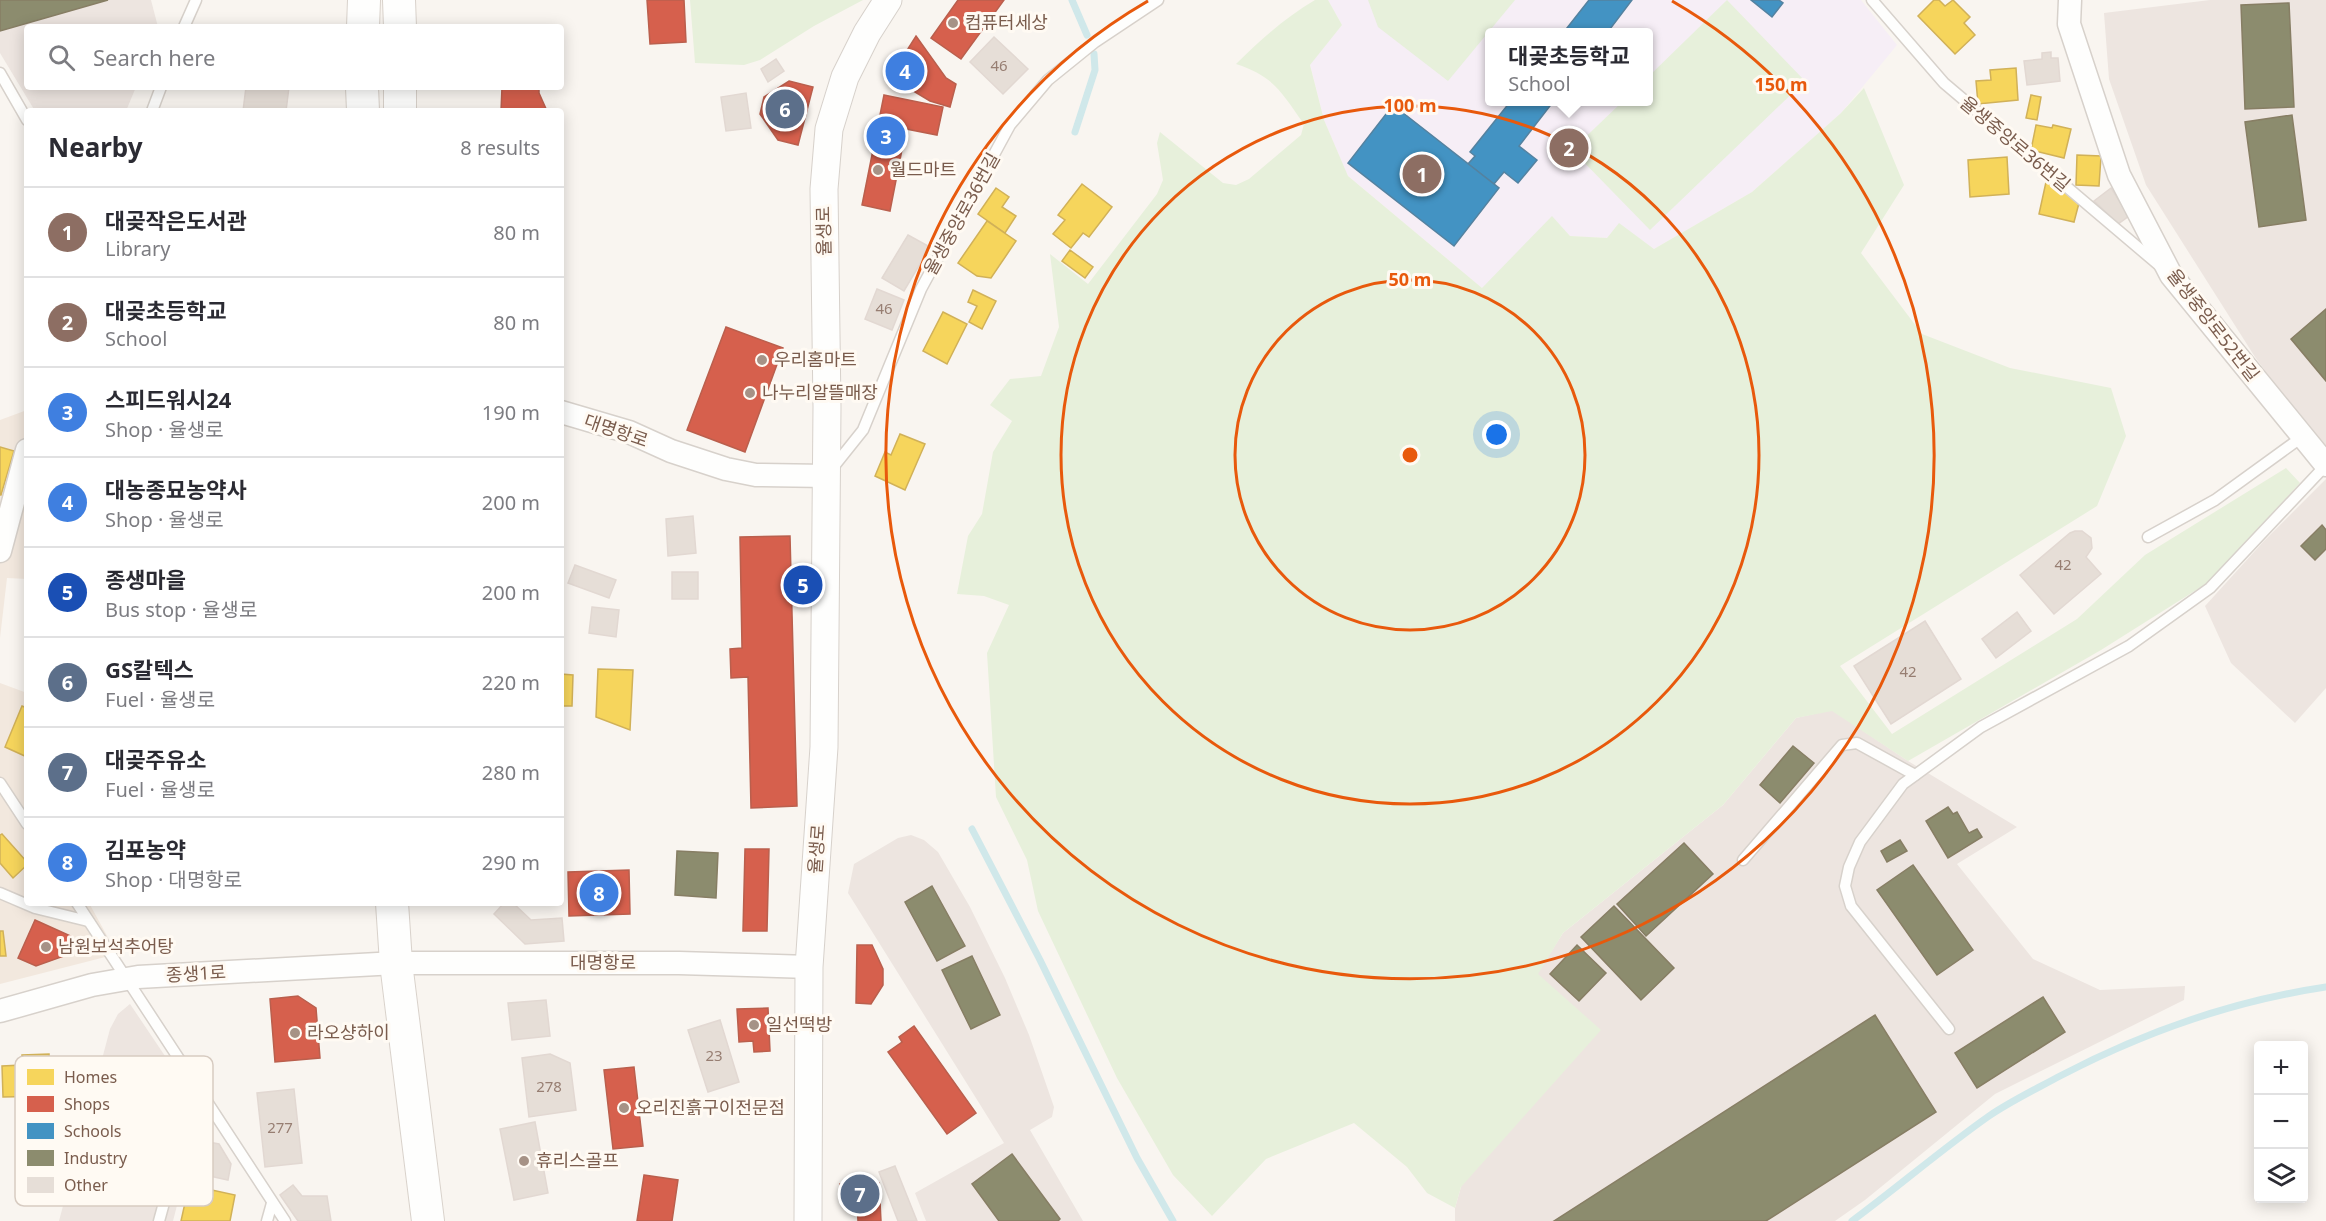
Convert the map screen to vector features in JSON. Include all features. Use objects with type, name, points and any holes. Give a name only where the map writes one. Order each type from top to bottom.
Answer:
[{"type":"main road","points":[[363,24],[364,0]]},
{"type":"main road","points":[[399,0],[400,24]]},
{"type":"main road","points":[[362,90],[363,108]]},
{"type":"main road","points":[[400,90],[400,108]]},
{"type":"main road","points":[[392,906],[396,963],[428,1221]]},
{"type":"street","name":"율생로","points":[[808,1221],[809,967],[824,747],[826,476],[824,189],[829,129],[845,77],[867,33],[888,0]]},
{"type":"street","name":"율생중앙로52번길","points":[[2070,0],[2069,24],[2119,175],[2170,275],[2326,465]]},
{"type":"street","name":"대명항로","points":[[564,413],[629,432],[671,452],[726,469],[756,475],[826,476]]},
{"type":"street","points":[[0,551],[24,461]]},
{"type":"street","name":"대명항로","points":[[396,963],[679,963],[809,967]]},
{"type":"street","name":"종생1로","points":[[0,1011],[92,985],[125,979],[396,963]]},
{"type":"lane","points":[[185,24],[196,0]]},
{"type":"lane","name":"율생중앙로36번길","points":[[826,476],[863,430],[921,289],[1010,125],[1048,80],[1095,42],[1158,0]]},
{"type":"lane","name":"율생중앙로36번길","points":[[1877,1],[1944,83],[2170,275]]},
{"type":"lane","points":[[0,73],[24,115]]},
{"type":"lane","points":[[153,108],[160,90]]},
{"type":"lane","points":[[2148,537],[2215,500],[2302,437]]},
{"type":"lane","points":[[1949,1029],[1851,906],[1845,886],[1849,867],[1860,842],[1903,784],[1915,775],[1981,728],[2129,645],[2210,588],[2326,465]]},
{"type":"lane","points":[[1743,860],[1842,745],[1857,743],[1915,775]]},
{"type":"lane","points":[[0,783],[24,819]]},
{"type":"lane","points":[[0,892],[24,903]]},
{"type":"lane","points":[[31,906],[88,921]]},
{"type":"lane","points":[[79,906],[175,1056]]},
{"type":"lane","points":[[213,1113],[285,1221]]},
{"type":"lane","points":[[267,1221],[272,1203]]},
{"type":"lane","points":[[159,1221],[164,1206]]},
{"type":"shaded area","points":[[0,0],[151,0],[157,24],[24,24],[24,90],[135,90],[127,108],[33,108],[0,53]]},
{"type":"shaded area","points":[[1328,0],[1861,0],[1897,45],[1841,113],[1752,192],[1654,249],[1619,224],[1607,238],[1570,236],[1552,217],[1483,289],[1348,176],[1324,120],[1310,64],[1342,25]]},
{"type":"shaded area","points":[[2210,0],[2326,0],[2326,447],[2297,414],[2255,357],[2146,185],[2109,79],[2104,13]]},
{"type":"shaded area","points":[[24,411],[24,579],[7,578],[0,638],[0,420]]},
{"type":"shaded area","points":[[2326,479],[2326,688],[2295,723],[2231,663],[2205,606],[2264,541]]},
{"type":"shaded area","points":[[0,683],[24,692],[24,906],[91,906],[117,954],[0,984]]},
{"type":"shaded area","points":[[1832,710],[1908,761],[2017,827],[1957,864],[2033,959],[2100,990],[2185,986],[2184,1000],[1995,1094],[1865,1200],[1835,1221],[1455,1221],[1455,1208],[1461,1187],[1537,974],[1563,933],[1723,805],[1796,718]]},
{"type":"shaded area","points":[[911,835],[924,840],[938,852],[970,907],[1005,978],[1029,1035],[1054,1107],[1052,1117],[1030,1130],[1083,1221],[926,1221],[915,1193],[1004,1143],[848,893],[854,864],[898,838]]},
{"type":"shaded area","points":[[130,1004],[165,1056],[103,1056],[110,1029],[118,1014]]},
{"type":"shaded area","points":[[63,1206],[177,1206],[173,1221],[59,1221]]},
{"type":"green space","points":[[690,0],[863,0],[814,26],[760,60],[744,65],[695,63]]},
{"type":"green space","points":[[1315,0],[1328,0],[1342,25],[1310,65],[1324,120],[1348,176],[1482,288],[1552,216],[1570,236],[1607,238],[1619,223],[1654,249],[1752,192],[1841,113],[1864,88],[1904,185],[1861,253],[1922,334],[2010,368],[2111,388],[2126,436],[2097,506],[1840,666],[1892,734],[2077,619],[2145,555],[2286,468],[2300,483],[2209,582],[2101,650],[1908,761],[1832,711],[1796,718],[1723,805],[1563,933],[1538,974],[1601,1030],[1461,1187],[1455,1208],[1427,1193],[1407,1167],[1354,1123],[1266,1159],[1212,1216],[1173,1175],[1117,1078],[1038,911],[1027,860],[996,797],[987,653],[1009,605],[984,596],[957,594],[968,536],[982,514],[993,452],[1012,421],[990,405],[1010,379],[1041,376],[1059,327],[1050,254],[1088,284],[1157,194],[1163,180],[1157,143],[1160,132],[1223,183],[1236,185],[1249,179],[1301,135],[1304,124],[1276,87],[1260,74],[1236,64],[1274,29]]},
{"type":"green space","points":[[1368,0],[1515,0],[1492,28],[1485,28],[1485,36],[1448,81],[1378,27]]},
{"type":"green space","points":[[1727,0],[1805,81],[1650,230],[1572,150],[1618,106],[1653,106],[1653,72]]},
{"type":"building: Homes","points":[[1934,0],[1939,0],[1945,6],[1953,0],[1970,17],[1964,23],[1975,35],[1955,54],[1918,16]]},
{"type":"building: Homes","points":[[2016,68],[2018,100],[1978,104],[1976,81],[1991,80],[1990,70]]},
{"type":"building: Homes","points":[[2031,95],[2041,97],[2037,120],[2026,118]]},
{"type":"building: Homes","points":[[2036,125],[2052,128],[2053,125],[2071,129],[2064,158],[2031,150]]},
{"type":"building: Homes","points":[[2077,155],[2101,156],[2099,186],[2076,185]]},
{"type":"building: Homes","points":[[2007,157],[2009,194],[1970,197],[1968,160]]},
{"type":"building: Homes","points":[[2046,182],[2057,185],[2079,203],[2074,222],[2039,214]]},
{"type":"building: Homes","points":[[1082,184],[1112,207],[1089,237],[1083,233],[1071,248],[1053,234],[1065,220],[1058,215]]},
{"type":"building: Homes","points":[[996,188],[1009,197],[1002,207],[1016,216],[1005,233],[978,214]]},
{"type":"building: Homes","points":[[987,221],[1016,241],[991,278],[977,276],[958,263]]},
{"type":"building: Homes","points":[[1070,250],[1093,267],[1085,278],[1062,261]]},
{"type":"building: Homes","points":[[973,290],[996,301],[982,329],[969,322],[977,306],[968,302]]},
{"type":"building: Homes","points":[[943,312],[967,324],[947,364],[923,351]]},
{"type":"building: Homes","points":[[900,434],[925,444],[905,490],[875,476],[885,452],[891,455]]},
{"type":"building: Homes","points":[[0,447],[14,451],[1,495],[0,495]]},
{"type":"building: Homes","points":[[598,669],[633,670],[630,730],[596,717]]},
{"type":"building: Homes","points":[[564,674],[573,675],[572,706],[564,706]]},
{"type":"building: Homes","points":[[22,706],[24,707],[24,756],[5,747]]},
{"type":"building: Homes","points":[[2,834],[24,859],[24,868],[13,878],[0,863],[0,835]]},
{"type":"building: Homes","points":[[0,931],[3,931],[6,956],[0,956]]},
{"type":"building: Homes","points":[[49,1054],[49,1056],[22,1056]]},
{"type":"building: Homes","points":[[15,1065],[15,1097],[3,1097],[2,1066]]},
{"type":"building: Homes","points":[[213,1190],[235,1195],[230,1221],[181,1221],[184,1206],[213,1206]]},
{"type":"building: Shops","points":[[647,0],[684,0],[686,42],[650,44]]},
{"type":"building: Shops","points":[[958,0],[1004,0],[961,59],[931,38]]},
{"type":"building: Shops","points":[[916,36],[946,78],[956,84],[950,107],[930,101],[890,77]]},
{"type":"building: Shops","points":[[789,81],[813,87],[798,145],[778,140],[760,114],[764,97]]},
{"type":"building: Shops","points":[[502,90],[539,90],[546,108],[501,108]]},
{"type":"building: Shops","points":[[884,95],[943,107],[937,135],[906,129],[890,211],[862,205]]},
{"type":"building: Shops","points":[[726,327],[783,348],[745,452],[687,430]]},
{"type":"building: Shops","points":[[790,536],[797,806],[751,808],[748,677],[731,678],[730,649],[742,648],[740,537]]},
{"type":"building: Shops","points":[[745,849],[769,849],[767,931],[743,931]]},
{"type":"building: Shops","points":[[629,870],[630,914],[569,916],[568,872]]},
{"type":"building: Shops","name":"남원보석추어탕","points":[[35,920],[73,937],[64,956],[36,966],[18,958]]},
{"type":"building: Shops","points":[[857,945],[872,945],[883,969],[883,985],[871,1004],[856,1003]]},
{"type":"building: Shops","name":"라오샹하이","points":[[298,996],[316,1008],[320,1058],[275,1062],[270,999]]},
{"type":"building: Shops","name":"일선떡방","points":[[768,1008],[770,1051],[754,1052],[753,1041],[739,1042],[737,1009]]},
{"type":"building: Shops","points":[[914,1026],[976,1113],[947,1134],[888,1052],[902,1042],[899,1037]]},
{"type":"building: Shops","name":"오리진흙구이전문점","points":[[634,1067],[643,1146],[613,1149],[604,1070]]},
{"type":"building: Shops","points":[[644,1175],[678,1180],[672,1221],[637,1221]]},
{"type":"building: Shops","points":[[879,1183],[881,1221],[858,1221],[857,1203],[841,1203],[840,1184]]},
{"type":"building: Schools","points":[[1589,0],[1632,0],[1611,28],[1567,28]]},
{"type":"building: Schools","points":[[1751,0],[1779,0],[1783,3],[1772,17]]},
{"type":"building: Schools","points":[[1393,105],[1499,188],[1454,246],[1348,163]]},
{"type":"building: Schools","points":[[1507,106],[1550,106],[1519,146],[1537,160],[1518,183],[1504,172],[1494,184],[1468,164],[1475,156],[1470,152]]},
{"type":"building: Industry","points":[[0,0],[108,0],[24,24],[0,31]]},
{"type":"building: Industry","points":[[2289,3],[2294,107],[2245,109],[2241,5]]},
{"type":"building: Industry","points":[[2292,115],[2306,220],[2259,227],[2245,122]]},
{"type":"building: Industry","points":[[2326,309],[2326,381],[2291,339]]},
{"type":"building: Industry","points":[[2322,525],[2326,530],[2326,549],[2315,560],[2301,546]]},
{"type":"building: Industry","points":[[1793,746],[1814,763],[1780,803],[1760,785]]},
{"type":"building: Industry","points":[[1948,807],[1953,814],[1957,812],[1969,833],[1977,829],[1982,837],[1948,858],[1926,821]]},
{"type":"building: Industry","points":[[1900,840],[1907,851],[1887,862],[1881,851]]},
{"type":"building: Industry","points":[[1684,843],[1713,874],[1646,936],[1617,904]]},
{"type":"building: Industry","points":[[677,851],[718,853],[716,898],[675,895]]},
{"type":"building: Industry","points":[[1913,865],[1973,950],[1937,975],[1877,890]]},
{"type":"building: Industry","points":[[932,886],[965,946],[937,961],[905,902]]},
{"type":"building: Industry","points":[[1614,906],[1674,968],[1641,1000],[1581,937]]},
{"type":"building: Industry","points":[[1577,945],[1606,973],[1579,1001],[1550,974]]},
{"type":"building: Industry","points":[[972,956],[1000,1015],[971,1029],[942,970]]},
{"type":"building: Industry","points":[[2043,997],[2065,1032],[1977,1088],[1955,1053]]},
{"type":"building: Industry","points":[[1875,1015],[1936,1112],[1766,1221],[1554,1221]]},
{"type":"building: Industry","points":[[1012,1154],[1060,1219],[1058,1221],[999,1221],[972,1184]]},
{"type":"building: Other","points":[[994,37],[1028,69],[1003,94],[970,62]]},
{"type":"building: Other","points":[[2051,52],[2051,58],[2058,58],[2060,81],[2027,85],[2024,61],[2042,59],[2042,53]]},
{"type":"building: Other","points":[[776,59],[784,71],[768,82],[761,69]]},
{"type":"building: Other","points":[[246,90],[289,90],[286,108],[243,108]]},
{"type":"building: Other","points":[[746,93],[751,128],[726,131],[721,97]]},
{"type":"building: Other","points":[[2111,188],[2129,216],[2118,224],[2094,201]]},
{"type":"building: Other","points":[[908,235],[930,247],[904,291],[882,278]]},
{"type":"building: Other","points":[[877,289],[904,300],[892,330],[865,319]]},
{"type":"building: Other","points":[[693,516],[696,553],[668,556],[666,519]]},
{"type":"building: Other","points":[[2075,531],[2082,531],[2091,538],[2092,548],[2086,557],[2101,574],[2054,614],[2020,575]]},
{"type":"building: Other","points":[[575,565],[616,580],[609,598],[568,583]]},
{"type":"building: Other","points":[[672,572],[698,572],[698,599],[672,599]]},
{"type":"building: Other","points":[[592,607],[619,610],[616,637],[589,633]]},
{"type":"building: Other","points":[[2017,612],[2031,631],[1996,658],[1982,639]]},
{"type":"building: Other","points":[[1925,621],[1961,679],[1891,724],[1854,666]]},
{"type":"building: Other","points":[[501,906],[516,906],[531,920],[562,918],[564,941],[525,944],[494,914]]},
{"type":"building: Other","points":[[546,1000],[550,1036],[512,1040],[508,1003]]},
{"type":"building: Other","points":[[720,1020],[739,1082],[708,1092],[688,1030]]},
{"type":"building: Other","points":[[550,1054],[570,1063],[576,1110],[529,1117],[522,1058]]},
{"type":"building: Other","points":[[294,1089],[302,1163],[265,1167],[257,1093]]},
{"type":"building: Other","name":"휴리스골프","points":[[535,1122],[548,1193],[514,1200],[500,1129]]},
{"type":"building: Other","points":[[213,1143],[219,1144],[231,1164],[228,1180],[213,1177]]},
{"type":"building: Other","points":[[895,1166],[917,1221],[898,1221],[879,1172]]},
{"type":"building: Other","points":[[293,1185],[302,1196],[327,1196],[331,1221],[298,1221],[280,1195]]},
{"type":"waterway","points":[[1072,0],[1087,35]]},
{"type":"waterway","points":[[1075,132],[1095,70],[1094,54]]},
{"type":"waterway","points":[[972,829],[1040,960],[1137,1158],[1173,1221]]},
{"type":"waterway","points":[[1852,1221],[1989,1116],[2092,1060],[2189,1020],[2257,1001],[2326,987]]},
{"type":"place","name":"컴퓨터세상","points":[[953,23]]},
{"type":"place","name":"대농종묘농약사","points":[[905,71]]},
{"type":"place","name":"GS칼텍스","points":[[785,109]]},
{"type":"place","name":"스피드워시24","points":[[886,136]]},
{"type":"place","name":"대곶초등학교","points":[[1569,148]]},
{"type":"place","name":"월드마트","points":[[878,170]]},
{"type":"place","name":"대곶작은도서관","points":[[1422,174]]},
{"type":"place","name":"우리홈마트","points":[[762,360]]},
{"type":"place","name":"나누리알뜰매장","points":[[750,393]]},
{"type":"place","name":"종생마을","points":[[803,585]]},
{"type":"place","name":"김포농약","points":[[599,893]]},
{"type":"place","name":"남원보석추어탕","points":[[46,947]]},
{"type":"place","name":"일선떡방","points":[[754,1025]]},
{"type":"place","name":"라오샹하이","points":[[295,1033]]},
{"type":"place","name":"오리진흙구이전문점","points":[[624,1108]]},
{"type":"place","name":"휴리스골프","points":[[524,1161]]},
{"type":"place","name":"대곶주유소","points":[[860,1194]]}]
